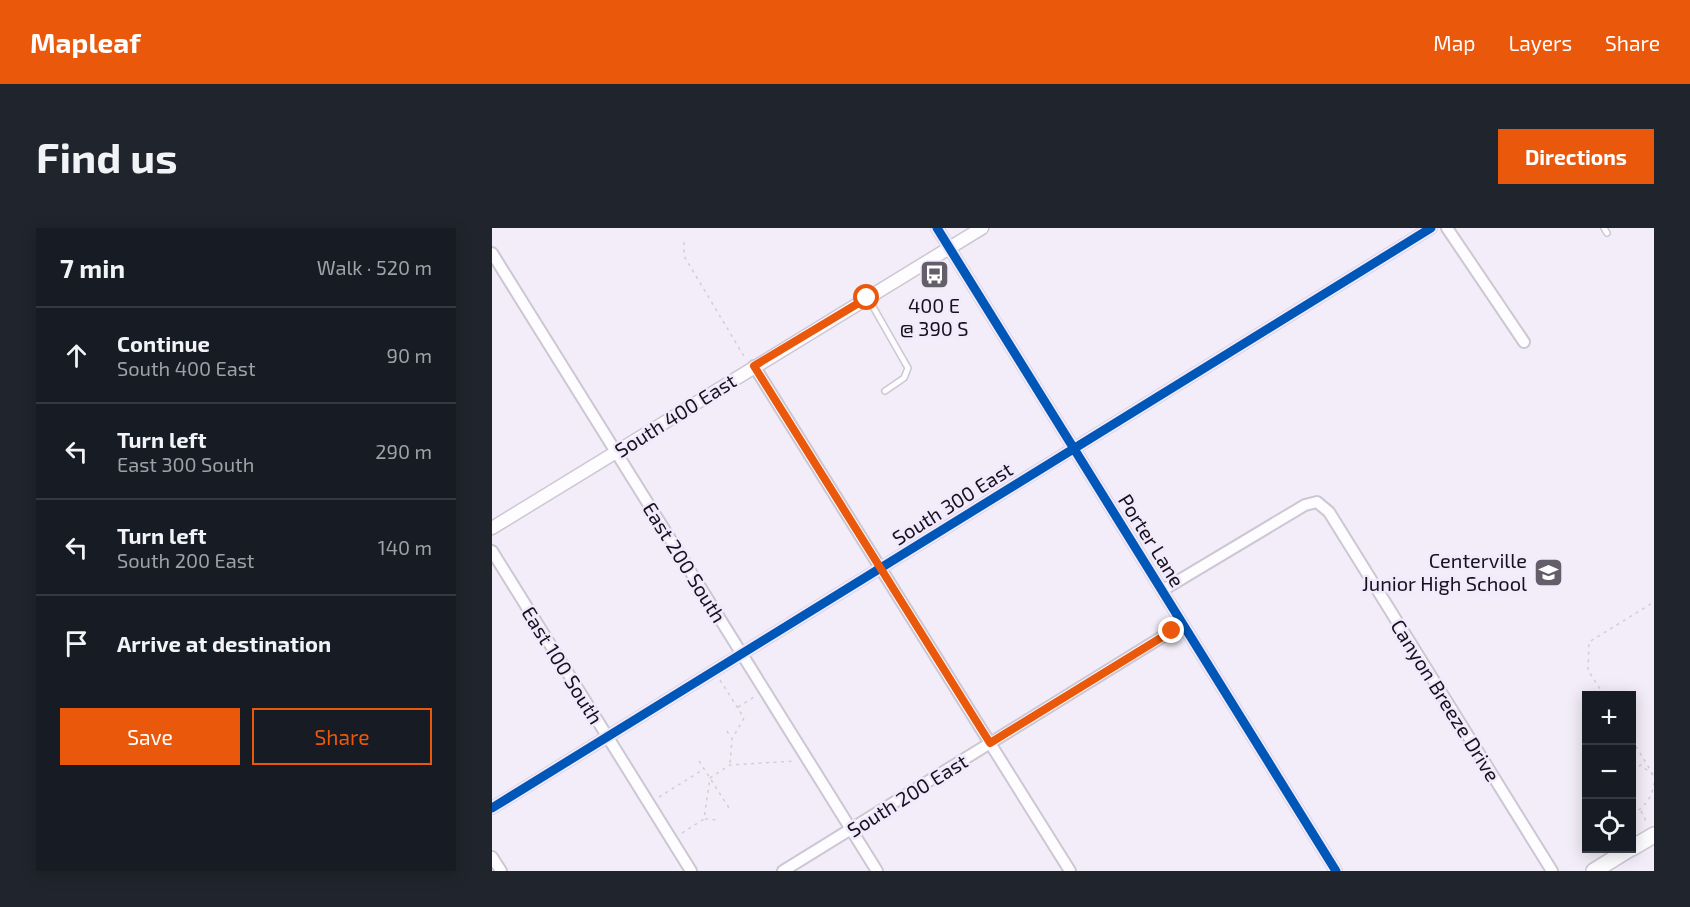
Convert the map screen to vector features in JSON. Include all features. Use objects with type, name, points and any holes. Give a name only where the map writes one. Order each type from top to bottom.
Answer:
[{"type":"main road","points":[[1636,845],[1654,835]]},
{"type":"main road","points":[[1594,871],[1623,853]]},
{"type":"street","name":"Porter Lane","points":[[937,228],[1336,871]]},
{"type":"street","name":"South 400 East","points":[[492,528],[616,452],[750,362],[867,298],[982,228]]},
{"type":"street","name":"South 300 East","points":[[492,808],[1431,228]]},
{"type":"street","points":[[1447,228],[1524,342]]},
{"type":"street","name":"East 200 South","points":[[492,253],[878,871]]},
{"type":"street","points":[[750,362],[1070,871]]},
{"type":"street","name":"Canyon Breeze Drive","points":[[1163,590],[1305,505],[1317,502],[1329,512],[1552,871]]},
{"type":"street","name":"East 100 South","points":[[492,551],[691,871]]},
{"type":"street","name":"South 200 East","points":[[783,871],[1184,624]]},
{"type":"street","points":[[492,857],[501,871]]},
{"type":"lane","points":[[867,298],[900,350],[908,368],[904,378],[885,391]]},
{"type":"path","points":[[684,242],[684,256],[750,362]]},
{"type":"path","points":[[1601,691],[1588,670],[1589,642],[1654,602]]},
{"type":"path","points":[[715,671],[744,718],[732,739],[730,765]]},
{"type":"path","points":[[737,707],[764,690]]},
{"type":"path","points":[[727,731],[732,739]]},
{"type":"path","points":[[1635,745],[1654,776]]},
{"type":"path","points":[[704,819],[710,778],[730,765],[808,760]]},
{"type":"path","points":[[699,761],[731,811]]},
{"type":"path","points":[[1636,767],[1641,765],[1654,776]]},
{"type":"path","points":[[649,803],[704,769]]},
{"type":"path","points":[[1636,812],[1652,797],[1654,783]]},
{"type":"path","points":[[1640,810],[1647,820]]},
{"type":"path","points":[[672,840],[704,819],[717,820]]},
{"type":"cycle path","points":[[937,228],[1336,871]]},
{"type":"cycle path","points":[[492,808],[1431,228]]},
{"type":"place","name":"400 E @ 390 S","points":[[934,274]]},
{"type":"place","name":"Centerville Junior High School","points":[[1548,572]]},
{"type":"route","points":[[867,298],[754,366],[990,743],[1172,631]]}]
